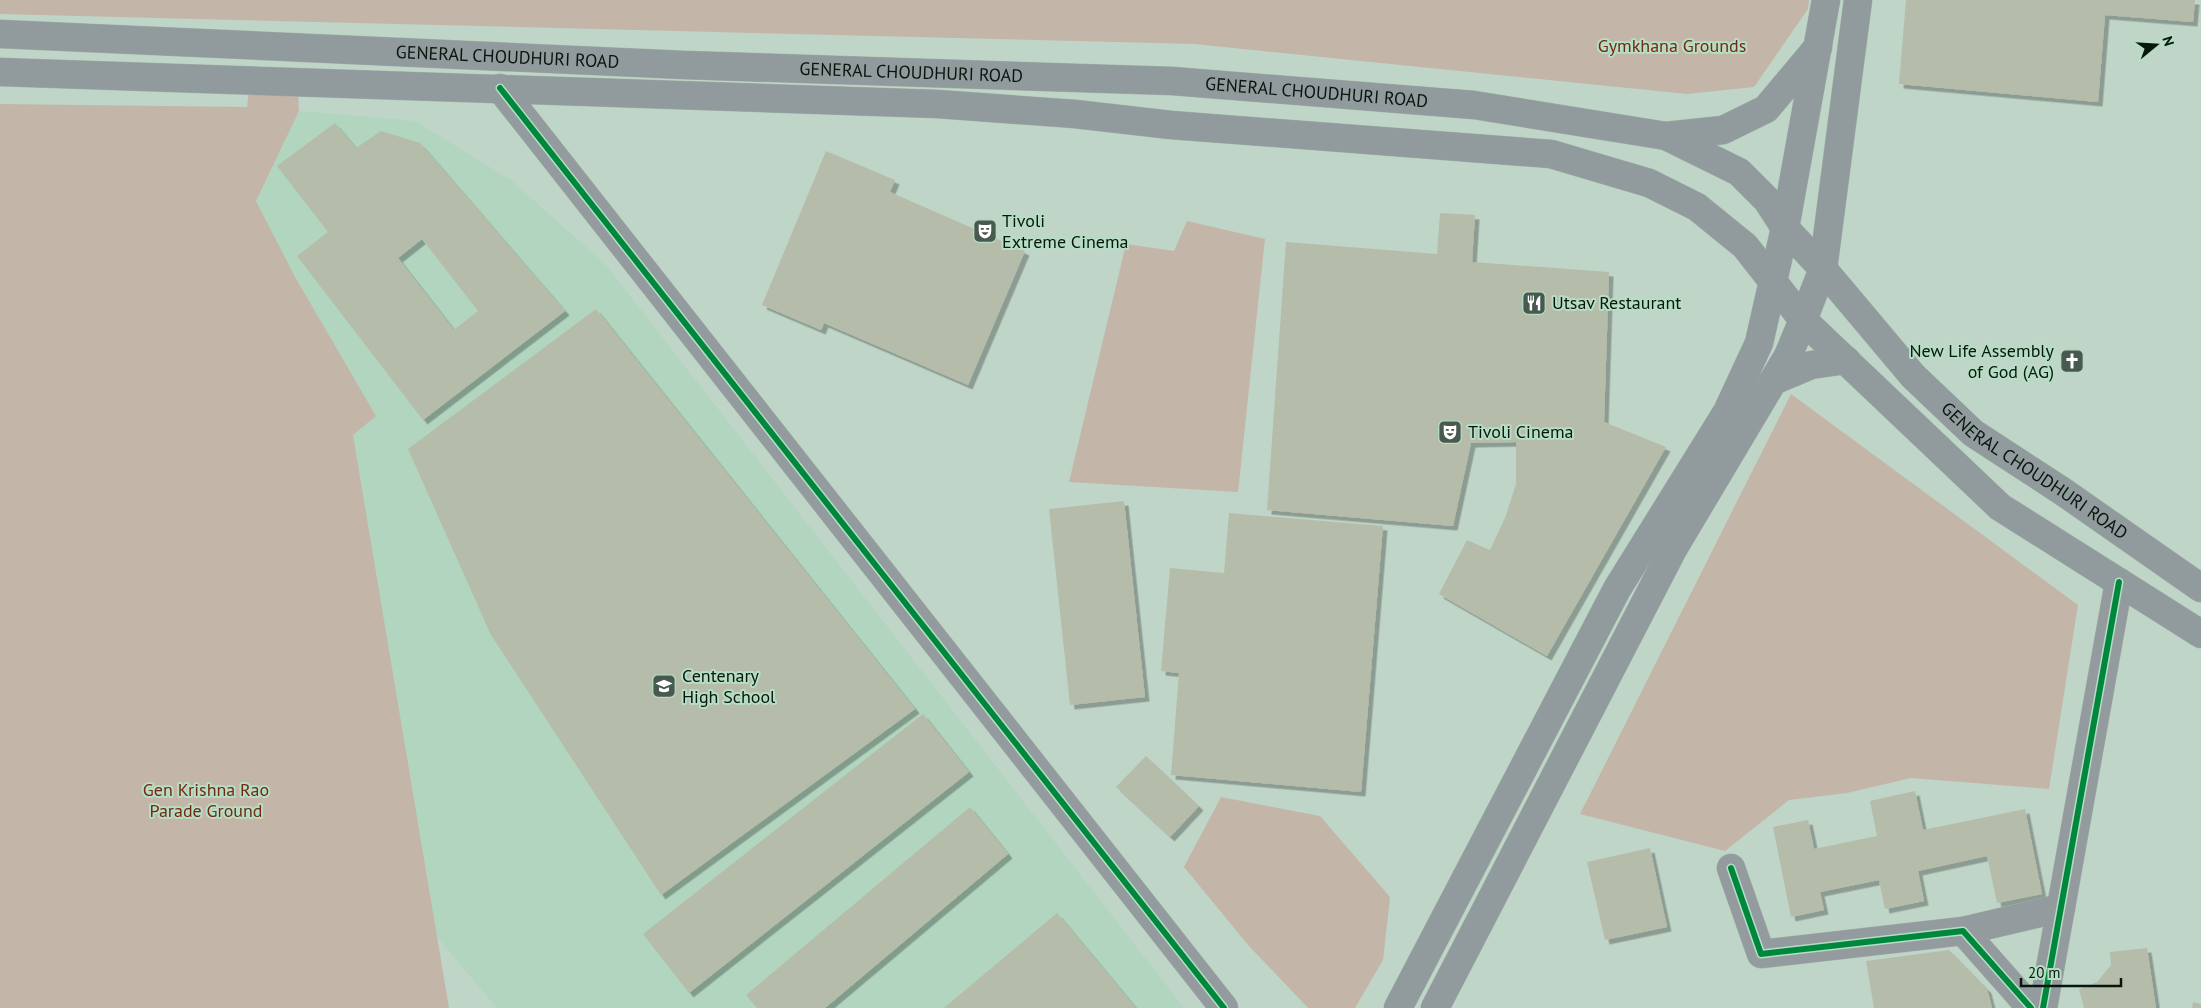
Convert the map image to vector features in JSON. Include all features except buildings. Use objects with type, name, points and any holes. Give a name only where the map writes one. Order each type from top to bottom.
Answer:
[{"type":"main road","points":[[1398,1008],[1617,589],[1727,412],[1759,343],[1785,228],[1826,0]]},
{"type":"main road","points":[[1435,1008],[1673,549],[1788,356],[1823,269],[1858,0]]},
{"type":"main road","name":"GENERAL CHOUDHURI ROAD","points":[[0,34],[684,65],[1172,81],[1474,105],[1666,136],[1739,172],[1767,200],[1785,228],[1823,269],[1913,376],[1973,433],[2062,491],[2201,588]]},
{"type":"main road","points":[[1666,136],[1723,130],[1766,109],[1819,45]]},
{"type":"main road","name":"GENERAL CHOUDHURI ROAD","points":[[0,72],[937,104],[1075,114],[1171,125],[1550,154],[1649,183],[1697,207],[1745,246],[1803,320],[2000,506],[2201,634]]},
{"type":"main road","points":[[1802,138],[1812,148],[1820,152],[1825,152],[1840,144]]},
{"type":"main road","points":[[1773,381],[1811,365],[1846,360]]},
{"type":"street","points":[[500,88],[1224,1008]]},
{"type":"street","points":[[2043,1008],[2119,582]]},
{"type":"street","points":[[1731,868],[1760,954],[1963,932],[2061,908]]},
{"type":"street","points":[[1963,932],[2031,1008]]},
{"type":"shaded area","name":"Centenary High School","points":[[299,111],[415,121],[511,180],[606,265],[1184,1008],[497,1008],[437,937],[353,435],[294,278],[256,201]]},
{"type":"green space","name":"Gymkhana Grounds","points":[[0,0],[1809,0],[1808,9],[1754,87],[1687,94],[1194,44],[0,14]]},
{"type":"green space","name":"Gen Krishna Rao Parade Ground","points":[[249,89],[298,92],[299,111],[256,201],[295,277],[376,416],[353,435],[449,1008],[0,1008],[0,104],[247,107]]},
{"type":"green space","points":[[1187,221],[1265,239],[1238,492],[1069,482],[1126,244],[1174,251]]},
{"type":"green space","points":[[1791,394],[2078,605],[2049,789],[1911,778],[1847,793],[1789,800],[1725,851],[1580,814]]},
{"type":"green space","points":[[1221,797],[1320,816],[1390,897],[1383,960],[1355,1008],[1308,1008],[1249,946],[1184,867]]},
{"type":"cycle path","points":[[500,88],[1224,1008]]},
{"type":"cycle path","points":[[2043,1008],[2119,582]]},
{"type":"cycle path","points":[[1731,868],[1761,954],[1963,931],[2031,1008]]},
{"type":"place","name":"Tivoli Extreme Cinema","points":[[985,231]]},
{"type":"place","name":"Utsav Restaurant","points":[[1534,303]]},
{"type":"place","name":"New Life Assembly of God (AG)","points":[[2072,361]]},
{"type":"place","name":"Tivoli Cinema","points":[[1450,432]]},
{"type":"place","name":"Centenary High School","points":[[664,686]]}]
